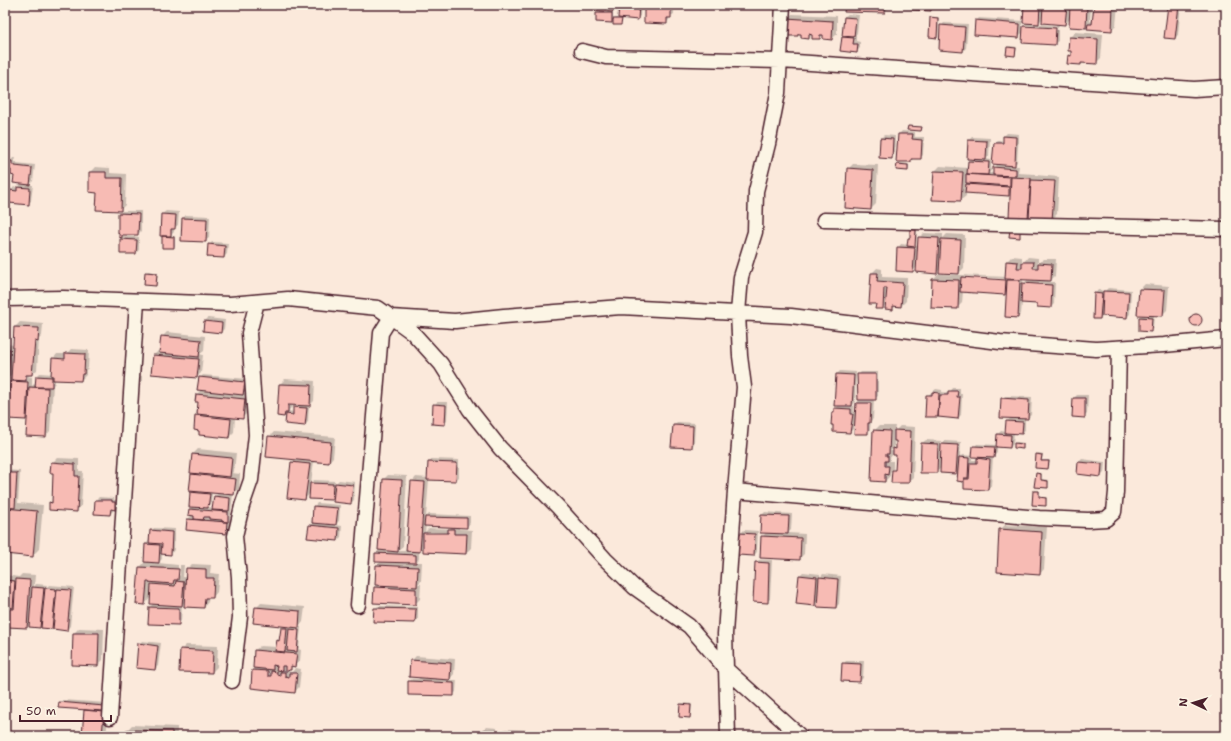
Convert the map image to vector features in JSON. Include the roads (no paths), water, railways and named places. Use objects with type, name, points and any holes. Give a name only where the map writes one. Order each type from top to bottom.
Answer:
[{"type":"street","points":[[728,736],[726,634],[735,491],[744,386],[740,356],[738,313],[741,277],[755,232],[756,191],[768,144],[778,92],[781,61],[783,5]]},
{"type":"street","points":[[582,51],[606,57],[781,61],[1194,89],[1226,87]]},
{"type":"street","points":[[824,220],[1226,229]]},
{"type":"street","points":[[5,299],[63,298],[230,304],[288,299],[354,304],[378,308],[413,333],[441,364],[470,410],[500,448],[558,507],[605,559],[634,587],[689,626],[727,670],[800,736]]},
{"type":"street","points":[[110,717],[137,301]]},
{"type":"street","points":[[232,681],[240,617],[236,536],[242,506],[251,480],[256,435],[249,333],[257,302]]},
{"type":"street","points":[[391,317],[455,321],[621,307],[791,316],[1000,342],[1096,349],[1164,345],[1226,339]]},
{"type":"street","points":[[358,605],[381,333],[391,317]]},
{"type":"street","points":[[735,491],[1039,518],[1088,520],[1106,519],[1114,512],[1116,492],[1119,348]]}]
